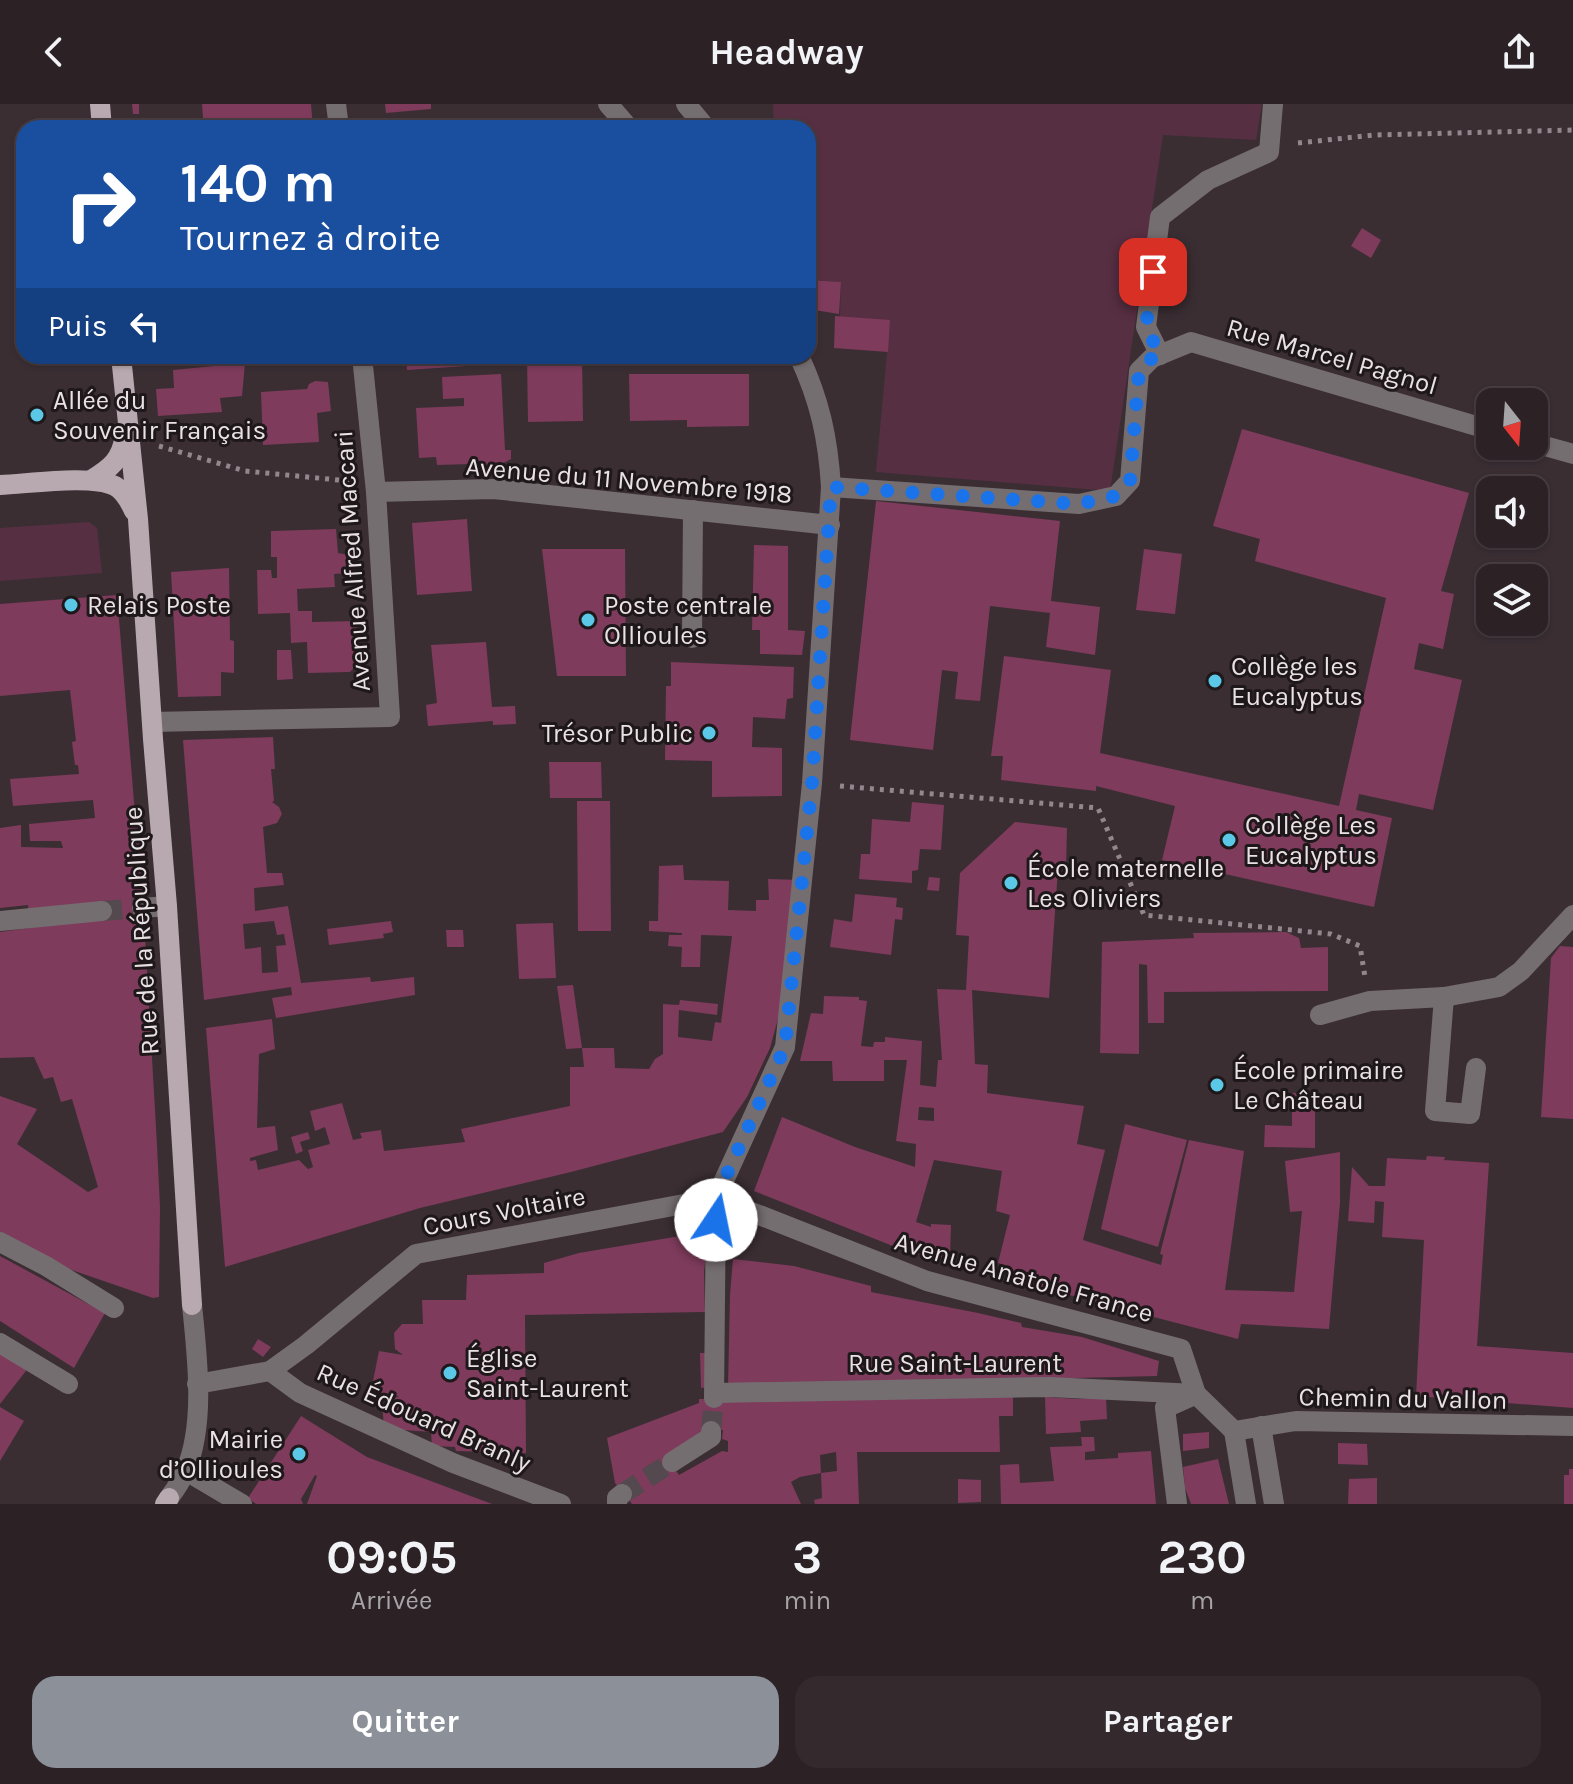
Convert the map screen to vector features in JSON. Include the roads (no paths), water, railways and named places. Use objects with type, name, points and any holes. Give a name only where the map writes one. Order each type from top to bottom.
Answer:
[{"type":"main road","name":"Rue de la République","points":[[122,364],[138,519],[167,906],[192,1305]]},
{"type":"main road","points":[[91,480],[116,464],[122,453],[125,412]]},
{"type":"main road","points":[[0,485],[91,480],[118,487],[129,499],[138,519]]},
{"type":"street","points":[[608,104],[622,120]]},
{"type":"street","points":[[686,104],[699,120]]},
{"type":"street","points":[[831,487],[1079,504],[1116,496],[1130,481],[1139,371],[1152,358],[1160,355],[1146,327],[1160,217],[1208,180],[1269,152],[1273,104]]},
{"type":"street","name":"Rue Marcel Pagnol","points":[[1160,355],[1191,342],[1476,426]]},
{"type":"street","name":"Avenue Alfred Maccari","points":[[152,722],[390,717],[375,487],[363,364]]},
{"type":"street","points":[[716,1198],[785,1047],[812,783],[831,487],[828,442],[815,389],[803,364]]},
{"type":"street","points":[[1548,447],[1573,454]]},
{"type":"street","name":"Avenue du 11 Novembre 1918","points":[[375,487],[493,489],[830,525]]},
{"type":"street","points":[[692,638],[693,510]]},
{"type":"street","points":[[142,908],[167,906]]},
{"type":"street","points":[[0,921],[102,911]]},
{"type":"street","points":[[1320,1015],[1370,1001],[1444,997],[1499,987],[1521,971],[1573,915]]},
{"type":"street","points":[[1444,997],[1435,1111],[1470,1114],[1476,1068]]},
{"type":"street","name":"Cours Voltaire","points":[[197,1384],[270,1371],[416,1254],[716,1198]]},
{"type":"street","name":"Avenue Anatole France","points":[[716,1198],[927,1281],[1181,1349],[1196,1394],[1234,1431]]},
{"type":"street","name":"Rue Saint-Laurent","points":[[716,1198],[714,1395],[1049,1387],[1196,1394]]},
{"type":"street","points":[[0,1242],[114,1308]]},
{"type":"street","name":"Rue de la République","points":[[167,1501],[186,1471],[196,1430],[197,1384],[192,1305]]},
{"type":"street","points":[[0,1343],[68,1384]]},
{"type":"street","name":"Rue Édouard Branly","points":[[270,1371],[300,1393],[453,1463],[561,1504]]},
{"type":"street","points":[[1177,1504],[1165,1408],[1196,1394]]},
{"type":"street","name":"Chemin du Vallon","points":[[1234,1431],[1296,1421],[1573,1426]]},
{"type":"street","points":[[1261,1426],[1274,1504]]},
{"type":"street","points":[[672,1462],[711,1437],[711,1431]]},
{"type":"street","points":[[1234,1431],[1246,1504]]},
{"type":"street","points":[[186,1471],[242,1504]]},
{"type":"tunnel","points":[[102,911],[142,908]]},
{"type":"tunnel","points":[[711,1431],[714,1398]]},
{"type":"tunnel","points":[[622,1494],[672,1462]]},
{"type":"place","name":"Allée du Souvenir Français","points":[[37,415]]},
{"type":"place","name":"Relais Poste","points":[[71,605]]},
{"type":"place","name":"Poste centrale Ollioules","points":[[588,620]]},
{"type":"place","name":"Collège les Eucalyptus","points":[[1215,681]]},
{"type":"place","name":"Trésor Public","points":[[709,733]]},
{"type":"place","name":"Collège Les Eucalyptus","points":[[1229,840]]},
{"type":"place","name":"École maternelle Les Oliviers","points":[[1011,883]]},
{"type":"place","name":"École primaire Le Château","points":[[1217,1085]]},
{"type":"place","name":"Église Saint-Laurent","points":[[450,1373]]},
{"type":"place","name":"Mairie d’Ollioules","points":[[299,1454]]}]
